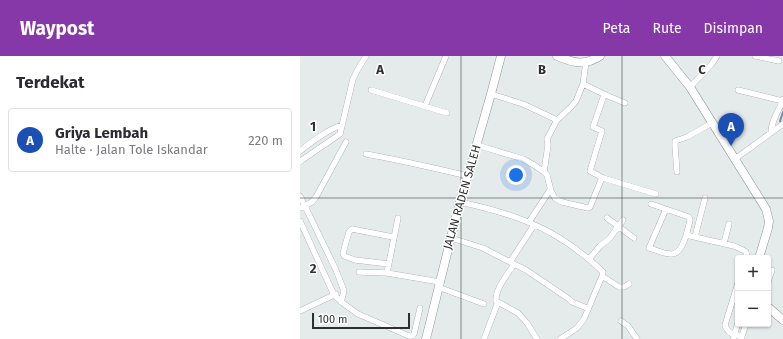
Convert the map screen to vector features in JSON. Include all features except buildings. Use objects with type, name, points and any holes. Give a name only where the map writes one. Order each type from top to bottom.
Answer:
[{"type":"main road","name":"JALAN RADEN SALEH","points":[[426,339],[460,202],[492,94],[501,56]]},
{"type":"main road","points":[[557,56],[578,63],[586,62],[600,56]]},
{"type":"main road","points":[[665,56],[690,87],[766,208],[769,220],[768,228],[760,255]]},
{"type":"main road","points":[[771,310],[783,320]]},
{"type":"street","points":[[301,160],[340,134],[353,79],[366,56]]},
{"type":"street","points":[[425,106],[446,56]]},
{"type":"street","points":[[690,87],[717,56]]},
{"type":"street","points":[[756,56],[779,61]]},
{"type":"street","points":[[544,172],[548,145],[547,139],[557,120],[576,101],[583,84],[586,62]]},
{"type":"street","points":[[583,84],[625,103]]},
{"type":"street","points":[[371,90],[447,113]]},
{"type":"street","points":[[738,90],[783,100],[774,121],[771,134]]},
{"type":"street","points":[[492,94],[523,104],[557,120]]},
{"type":"street","points":[[604,94],[593,127],[602,131],[590,171],[603,178],[656,194]]},
{"type":"street","points":[[677,172],[675,141],[687,137],[712,123]]},
{"type":"street","points":[[300,150],[335,127],[342,125]]},
{"type":"street","points":[[735,159],[781,126]]},
{"type":"street","points":[[335,127],[340,134]]},
{"type":"street","points":[[302,207],[312,202],[316,197],[346,142]]},
{"type":"street","points":[[477,145],[523,159],[544,172],[547,175],[550,190],[555,198],[562,202],[588,208],[591,206],[603,178]]},
{"type":"street","points":[[366,154],[429,166],[468,176]]},
{"type":"street","points":[[537,339],[527,323],[518,313],[496,301],[496,294],[507,275],[531,223],[550,190]]},
{"type":"street","points":[[300,196],[302,207],[333,263],[344,291],[342,302]]},
{"type":"street","points":[[695,237],[705,198]]},
{"type":"street","points":[[460,202],[495,210],[548,231],[581,252],[602,274],[620,287],[624,287],[629,284]]},
{"type":"street","points":[[642,246],[665,253],[674,254],[678,252],[682,247],[690,220],[689,217],[651,204]]},
{"type":"street","points":[[649,248],[666,210]]},
{"type":"street","points":[[387,273],[398,218]]},
{"type":"street","points":[[606,218],[634,238]]},
{"type":"street","points":[[589,259],[600,246],[609,239],[623,220]]},
{"type":"street","points":[[300,221],[334,295],[358,314],[412,336],[414,334],[420,308]]},
{"type":"street","points":[[724,243],[729,224]]},
{"type":"street","points":[[389,264],[355,260],[344,256],[343,253],[349,232],[352,229],[393,237]]},
{"type":"street","points":[[686,235],[734,246],[746,252],[746,255]]},
{"type":"street","points":[[451,238],[482,248],[526,270],[572,302],[586,308],[589,307]]},
{"type":"street","points":[[359,272],[387,273],[439,285],[484,304]]},
{"type":"street","points":[[560,339],[578,328],[584,319],[602,274]]},
{"type":"street","points":[[300,311],[344,291]]},
{"type":"street","points":[[735,296],[725,325],[727,331],[734,337],[742,338],[745,327]]},
{"type":"street","points":[[484,339],[498,302]]},
{"type":"street","points":[[621,321],[628,326],[637,339]]},
{"type":"street","points":[[734,337],[737,327]]},
{"type":"waterway","points":[[782,124],[780,121],[783,112]]},
{"type":"place","name":"Griya Lembah","points":[[731,146]]}]
